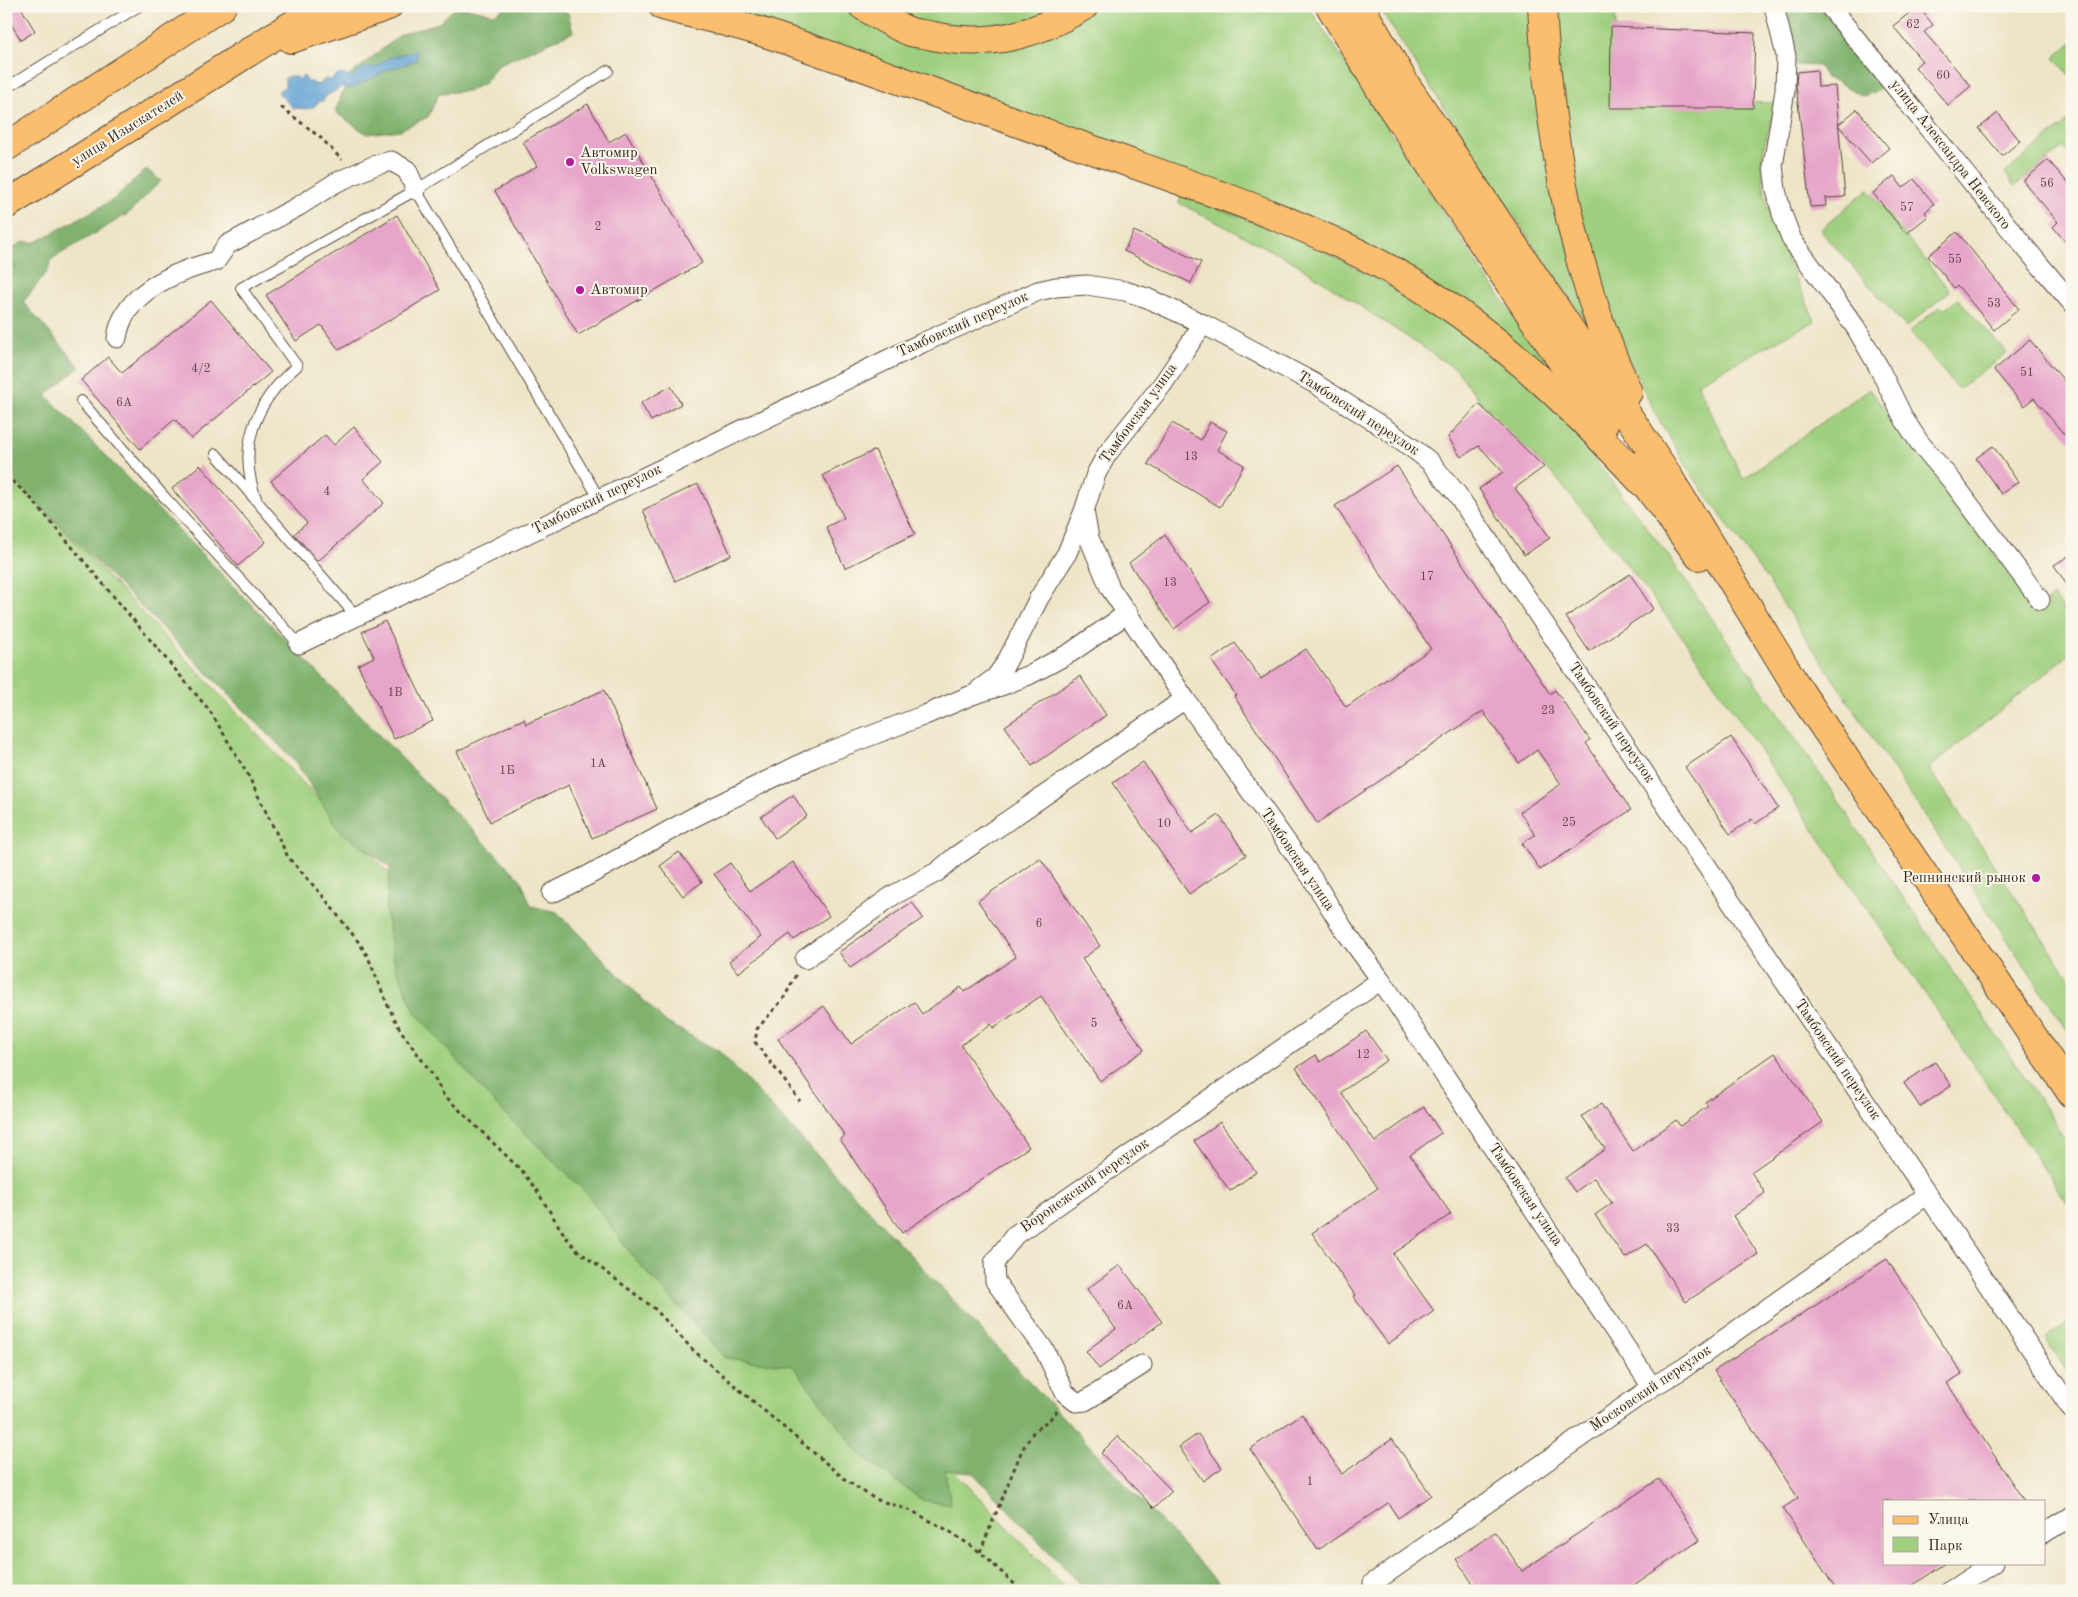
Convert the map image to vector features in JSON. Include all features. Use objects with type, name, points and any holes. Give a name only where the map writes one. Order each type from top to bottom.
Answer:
[{"type":"main road","points":[[6,147],[222,6]]},
{"type":"main road","points":[[250,54],[322,6]]},
{"type":"main road","points":[[250,54],[388,6]]},
{"type":"main road","points":[[663,6],[768,34],[1257,209],[1350,250],[1394,272],[1477,326],[1537,376],[1586,421],[1653,475]]},
{"type":"main road","points":[[863,6],[912,32],[974,41],[996,40],[1053,24],[1084,6]]},
{"type":"main road","points":[[1330,6],[1386,99],[1653,475],[2072,1094]]},
{"type":"main road","points":[[1360,6],[1404,82],[1653,475]]},
{"type":"main road","points":[[1542,6],[1546,71],[1554,141],[1567,211],[1585,276],[1653,475]]},
{"type":"main road","name":"улица Изыскателей","points":[[6,205],[250,54]]},
{"type":"street","points":[[1774,6],[1786,56],[1786,90],[1774,166],[1776,190],[1782,214],[1792,240],[1856,328],[1878,366],[1904,419],[1919,442],[1952,481],[2040,600]]},
{"type":"street","name":"улица Александра Невского","points":[[1829,6],[1886,74],[2013,235],[2072,303]]},
{"type":"street","points":[[117,338],[119,327],[130,306],[150,288],[195,266],[216,262],[227,245],[299,206],[335,183],[391,161],[407,170],[416,190]]},
{"type":"street","name":"Тамбовский переулок","points":[[299,644],[922,343],[1038,291],[1056,287],[1087,285],[1115,289],[1147,298],[1203,324],[1314,383],[1386,429],[1429,461],[1457,494],[2072,1410]]},
{"type":"street","name":"Тамбовская улица","points":[[1203,324],[1162,385],[1106,454],[1096,474],[1084,511],[1089,538],[1110,588],[1185,699],[1312,878],[1343,928],[1381,980],[1652,1387]]},
{"type":"street","points":[[972,694],[995,678],[1006,662],[1039,598],[1067,553],[1084,511]]},
{"type":"street","points":[[552,893],[771,777],[972,694],[1001,686],[1029,675],[1070,653],[1128,613]]},
{"type":"street","points":[[805,959],[892,896],[937,872],[956,856],[1185,699]]},
{"type":"street","name":"Воронежский переулок","points":[[1065,1393],[1045,1351],[994,1281],[994,1263],[1015,1235],[1381,980]]},
{"type":"street","name":"Московский переулок","points":[[1373,1583],[1652,1387],[1684,1368],[1928,1194]]},
{"type":"street","points":[[1065,1393],[1076,1402],[1085,1401],[1142,1365]]},
{"type":"street","points":[[2046,1532],[2072,1516]]},
{"type":"street","points":[[1950,1591],[1991,1564]]},
{"type":"lane","points":[[6,88],[139,6]]},
{"type":"lane","points":[[257,501],[248,475],[247,457],[250,440],[261,406],[284,377],[296,366],[241,288],[416,190],[608,71]]},
{"type":"lane","points":[[416,190],[599,498]]},
{"type":"lane","points":[[81,400],[167,500],[299,644]]},
{"type":"lane","points":[[216,454],[357,617]]},
{"type":"path","points":[[281,107],[321,138],[343,162],[363,171]]},
{"type":"path","points":[[6,476],[41,510],[210,711],[248,775],[288,857],[322,895],[360,944],[368,957],[388,1006],[401,1031],[433,1075],[443,1094],[522,1171],[565,1236],[578,1250],[655,1309],[694,1351],[847,1481],[875,1499],[926,1517],[980,1552],[1022,1591]]},
{"type":"path","points":[[800,1101],[755,1042],[757,1029],[784,998],[805,959]]},
{"type":"path","points":[[980,1552],[1022,1450],[1034,1430],[1050,1419],[1060,1407],[1065,1393]]},
{"type":"green space","points":[[457,6],[495,14],[507,6],[549,6],[568,13],[573,32],[497,65],[485,83],[468,91],[439,93],[428,117],[400,130],[367,134],[335,112],[349,76],[401,34],[439,23]]},
{"type":"green space","points":[[705,6],[1308,6],[1483,273],[1546,359],[1542,363],[1465,306]]},
{"type":"green space","points":[[1378,6],[1615,6],[1619,99],[1776,103],[1764,149],[1762,163],[1763,182],[1773,223],[1789,265],[1815,321],[1697,383],[1743,479],[1869,389],[1942,481],[2035,611],[2054,596],[2072,622],[2072,652],[1929,768],[2072,982],[2072,1037],[1768,581],[1692,475],[1656,415],[1628,358],[1591,329],[1537,251]]},
{"type":"green space","points":[[1787,6],[1821,6],[1882,77],[1878,91],[1863,96],[1834,80],[1826,78],[1819,66],[1795,65]]},
{"type":"green space","points":[[2072,42],[2072,79],[2054,58]]},
{"type":"green space","points":[[2072,118],[2072,157],[2063,147],[2015,186],[2005,173]]},
{"type":"green space","points":[[146,169],[161,181],[129,213],[52,259],[47,272],[23,302],[80,367],[46,395],[521,880],[531,906],[557,912],[664,1021],[720,1052],[1226,1591],[1100,1591],[1078,1582],[972,1472],[945,1470],[951,1505],[922,1500],[861,1455],[793,1366],[725,1358],[634,1258],[587,1194],[497,1106],[415,1012],[394,962],[386,911],[390,867],[340,831],[294,760],[6,471],[6,252],[23,242],[36,242],[113,200]]},
{"type":"green space","points":[[1868,189],[1950,291],[1906,327],[1820,230]]},
{"type":"green space","points":[[1182,193],[1324,251],[1406,294],[1465,332],[1537,391],[1570,427],[1670,558],[1824,780],[2072,1148],[2072,1210],[1689,646],[1631,570],[1556,478],[1480,401],[1457,370],[1294,262],[1179,203]]},
{"type":"green space","points":[[1958,299],[2007,353],[1958,389],[1910,331],[1939,307],[1945,309]]},
{"type":"green space","points":[[6,469],[1068,1591],[6,1591]]},
{"type":"green space","points":[[2072,1320],[2072,1377],[2045,1339]]},
{"type":"water","points":[[416,50],[417,60],[388,70],[355,87],[345,89],[343,86],[311,108],[293,108],[279,94],[279,90],[285,87],[285,78],[289,76],[296,77],[298,80],[304,76],[307,81],[318,85],[325,79],[331,80],[339,75],[352,77],[361,69],[378,66],[386,59]]},
{"type":"building","points":[[6,6],[20,6],[35,31],[21,40],[6,16]]},
{"type":"building","points":[[1918,6],[1933,25],[1924,32],[1971,86],[1948,105],[1915,67],[1922,61],[1893,26]]},
{"type":"building","points":[[1611,27],[1755,33],[1753,108],[1610,108]]},
{"type":"building","points":[[1817,70],[1818,87],[1835,86],[1845,197],[1825,198],[1826,206],[1810,207],[1796,85],[1797,72]]},
{"type":"building","points":[[588,104],[609,142],[626,132],[702,263],[578,335],[495,191],[537,166],[523,142]]},
{"type":"building","points":[[1857,109],[1889,148],[1871,163],[1838,125]]},
{"type":"building","points":[[1998,113],[2020,141],[2002,156],[1979,128]]},
{"type":"building","points":[[2048,160],[2072,188],[2072,249],[2053,227],[2058,222],[2023,181]]},
{"type":"building","points":[[1894,176],[1903,188],[1914,179],[1934,204],[1925,212],[1928,216],[1906,234],[1873,193]]},
{"type":"building","points":[[397,215],[440,290],[339,350],[321,325],[296,341],[266,295]]},
{"type":"building","points":[[1134,231],[1201,262],[1191,283],[1124,251]]},
{"type":"building","points":[[1957,232],[2019,309],[1994,330],[1957,285],[1954,288],[1928,256]]},
{"type":"building","points":[[211,300],[271,372],[191,439],[175,419],[140,449],[81,380],[108,357],[122,373]]},
{"type":"building","points":[[2030,340],[2072,390],[2072,444],[2034,398],[2024,406],[1994,370]]},
{"type":"building","points":[[671,386],[681,404],[651,421],[641,403]]},
{"type":"building","points":[[1479,404],[1544,467],[1515,488],[1550,538],[1524,555],[1479,489],[1503,472],[1479,446],[1461,457],[1448,437]]},
{"type":"building","points":[[1210,422],[1227,431],[1217,450],[1244,465],[1220,507],[1148,464],[1172,423],[1201,440]]},
{"type":"building","points":[[354,427],[383,462],[363,479],[384,503],[318,561],[294,534],[307,523],[271,481],[325,435],[334,445]]},
{"type":"building","points":[[1993,446],[2018,482],[2001,494],[1976,458]]},
{"type":"building","points":[[875,450],[915,534],[845,568],[826,527],[844,518],[823,475]]},
{"type":"building","points":[[200,465],[266,542],[238,566],[172,489]]},
{"type":"building","points":[[1397,466],[1550,694],[1555,690],[1590,740],[1586,743],[1631,810],[1540,870],[1522,843],[1535,835],[1520,812],[1561,784],[1537,750],[1519,763],[1483,711],[1317,823],[1234,696],[1236,695],[1211,660],[1235,643],[1261,679],[1306,649],[1346,707],[1431,649],[1335,506]]},
{"type":"building","points":[[698,484],[731,555],[675,581],[643,510]]},
{"type":"building","points":[[1165,535],[1210,602],[1174,629],[1129,563]]},
{"type":"building","points":[[2072,554],[2072,593],[2054,565]]},
{"type":"building","points":[[1630,574],[1653,609],[1589,651],[1566,617]]},
{"type":"building","points":[[385,621],[433,721],[394,739],[358,665],[374,657],[362,632]]},
{"type":"building","points":[[1080,676],[1106,715],[1032,766],[1005,726]]},
{"type":"building","points":[[604,690],[657,809],[592,838],[569,785],[490,822],[457,751],[524,719],[526,724]]},
{"type":"building","points":[[1731,737],[1778,808],[1755,824],[1752,819],[1730,834],[1685,767]]},
{"type":"building","points":[[1143,762],[1192,833],[1219,815],[1246,855],[1189,894],[1113,783]]},
{"type":"building","points":[[793,795],[807,816],[775,838],[761,817]]},
{"type":"building","points":[[679,852],[702,882],[683,896],[660,866]]},
{"type":"building","points":[[1040,858],[1100,946],[1082,959],[1144,1050],[1100,1081],[1041,996],[993,1028],[991,1024],[961,1045],[1029,1147],[902,1233],[840,1139],[845,1136],[778,1039],[824,1006],[851,1044],[914,1002],[922,1014],[961,987],[964,992],[1016,957],[978,901]]},
{"type":"building","points":[[793,862],[829,916],[794,940],[790,934],[738,973],[729,961],[761,937],[714,874],[730,863],[750,891]]},
{"type":"building","points":[[912,902],[923,918],[850,968],[839,952]]},
{"type":"building","points":[[1366,1031],[1387,1060],[1341,1092],[1375,1142],[1424,1107],[1441,1133],[1410,1155],[1451,1214],[1393,1254],[1434,1311],[1388,1344],[1353,1296],[1355,1295],[1312,1233],[1378,1188],[1296,1068],[1316,1055],[1320,1062]]},
{"type":"building","points":[[1775,1053],[1823,1122],[1751,1172],[1765,1193],[1733,1216],[1758,1254],[1686,1302],[1647,1244],[1625,1258],[1595,1215],[1612,1203],[1594,1178],[1575,1192],[1565,1178],[1605,1149],[1582,1116],[1601,1104],[1633,1151],[1676,1120],[1680,1126],[1708,1106],[1705,1102]]},
{"type":"building","points":[[1935,1062],[1951,1086],[1920,1107],[1904,1083]]},
{"type":"building","points":[[1220,1122],[1256,1172],[1230,1191],[1194,1141]]},
{"type":"building","points":[[1887,1259],[1962,1374],[1947,1383],[2023,1500],[1883,1500],[1883,1564],[1944,1564],[1904,1591],[1837,1591],[1783,1508],[1798,1498],[1714,1371]]},
{"type":"building","points":[[1120,1265],[1162,1322],[1099,1369],[1086,1351],[1116,1329],[1087,1289]]},
{"type":"building","points":[[1302,1414],[1342,1474],[1392,1439],[1431,1495],[1398,1518],[1388,1503],[1318,1550],[1250,1449]]},
{"type":"building","points":[[1198,1434],[1222,1468],[1203,1481],[1179,1447]]},
{"type":"building","points":[[1118,1436],[1172,1491],[1154,1508],[1101,1453]]},
{"type":"building","points":[[1659,1479],[1700,1540],[1625,1591],[1478,1591],[1456,1559],[1495,1532],[1522,1571]]},
{"type":"place","name":"Автомир Volkswagen","points":[[570,162]]},
{"type":"place","name":"Автомир","points":[[580,290]]},
{"type":"place","name":"Репнинский рынок","points":[[2036,878]]}]
